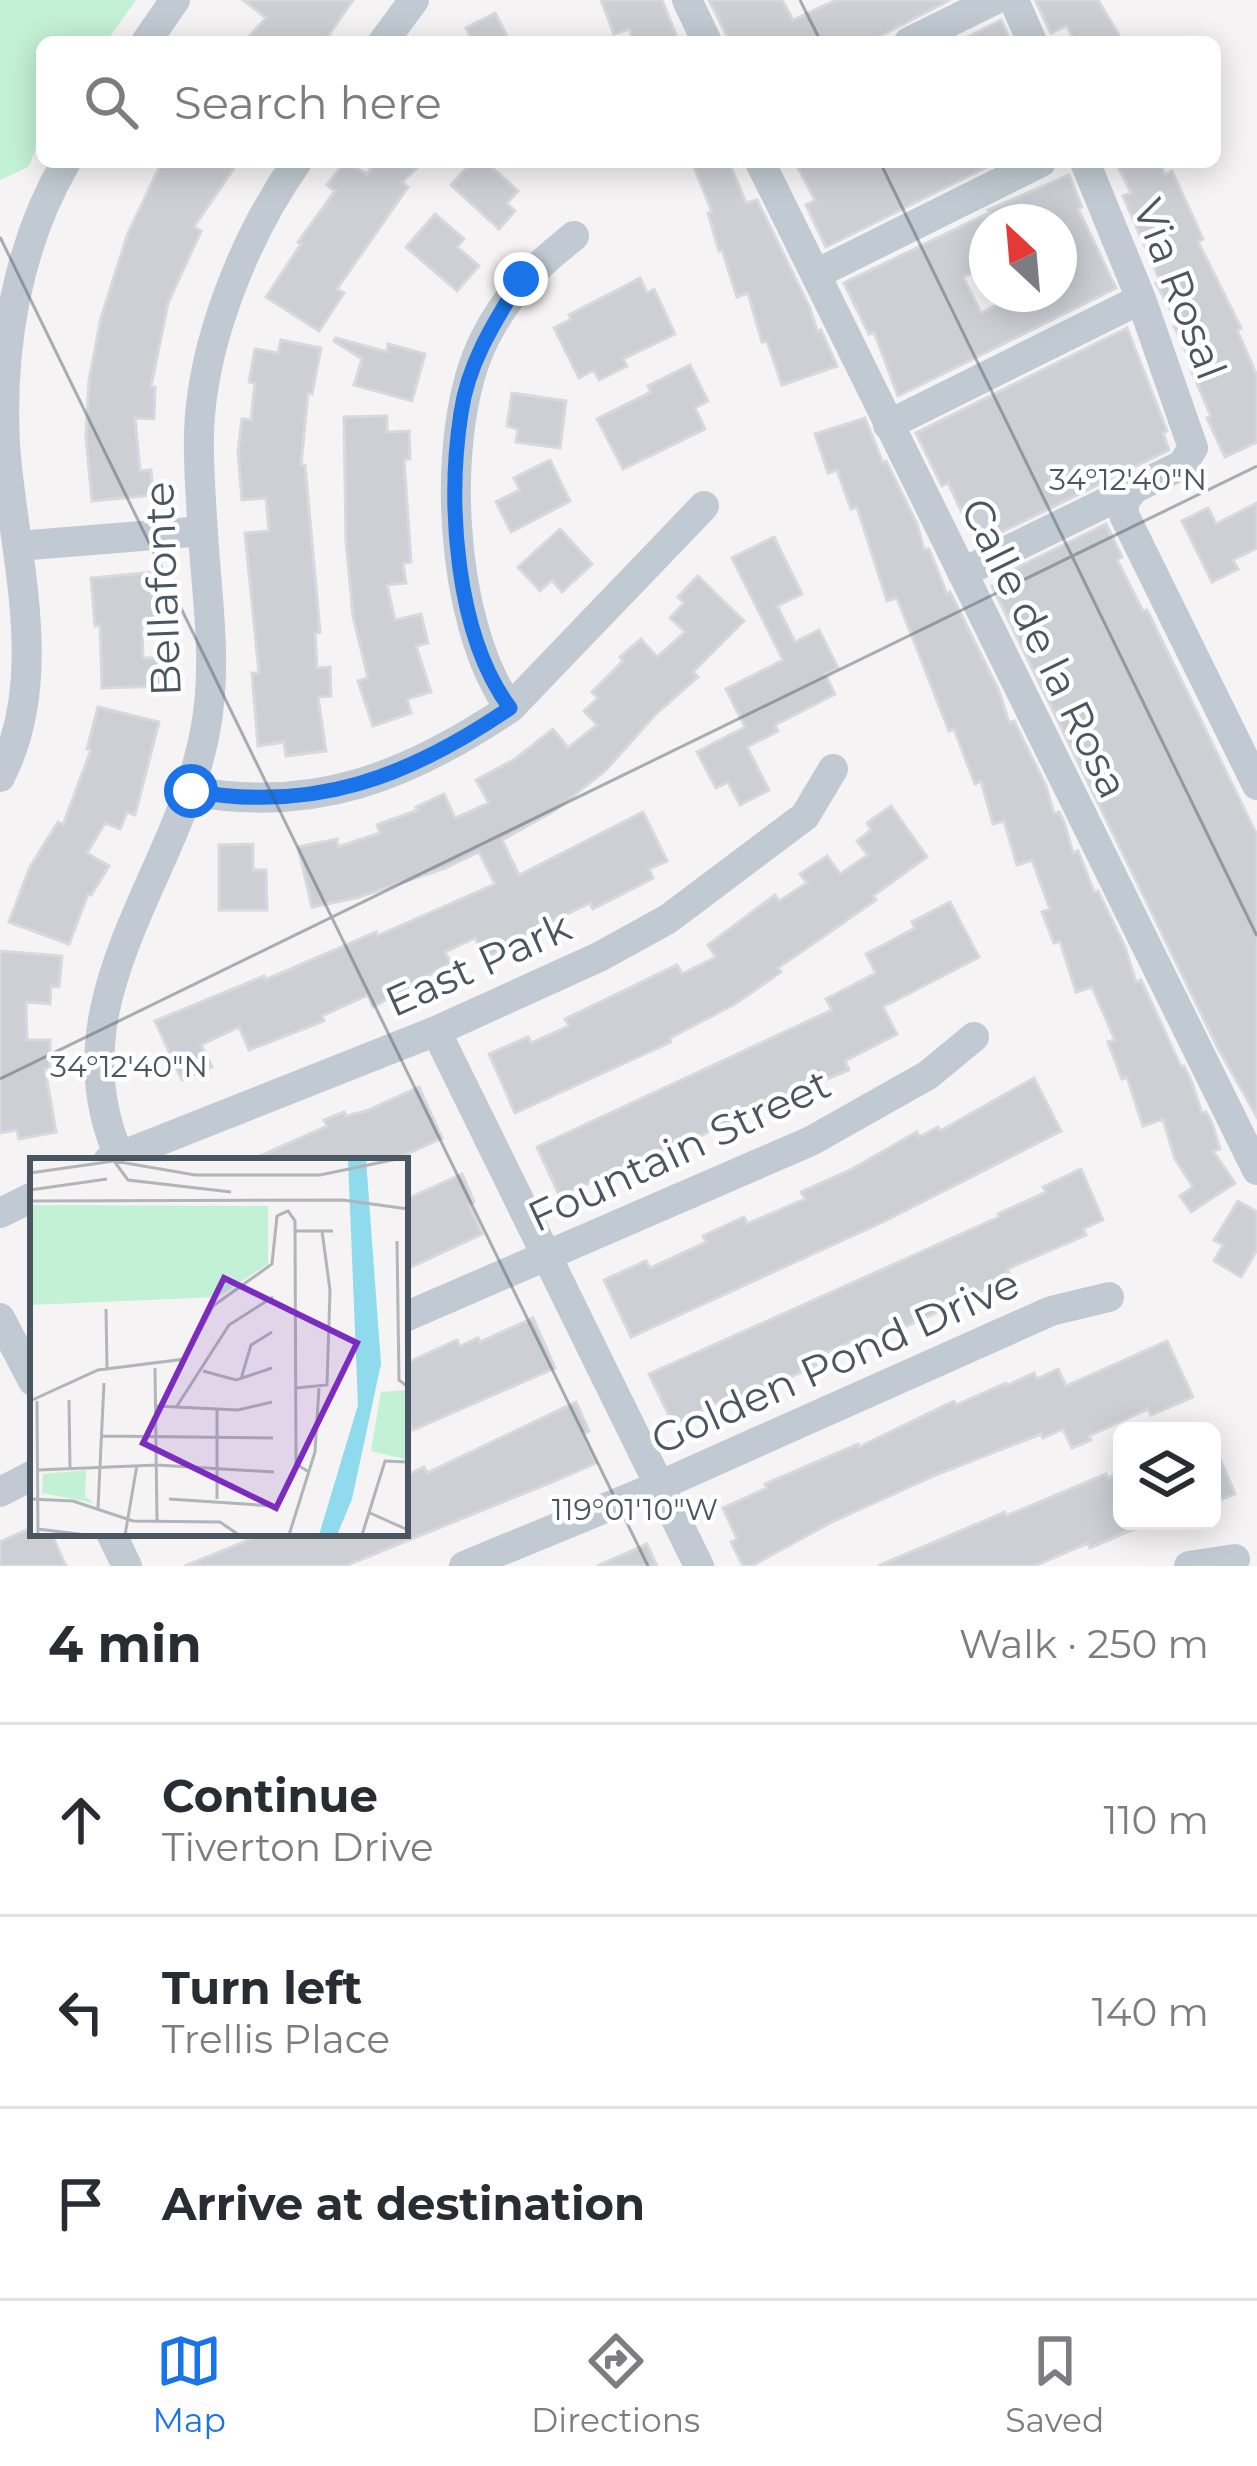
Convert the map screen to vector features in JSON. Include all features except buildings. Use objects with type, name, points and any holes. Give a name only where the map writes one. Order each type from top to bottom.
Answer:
[{"type":"street","points":[[150,36],[175,0]]},
{"type":"street","points":[[387,36],[414,0]]},
{"type":"street","points":[[687,0],[704,36]]},
{"type":"street","points":[[921,36],[994,0]]},
{"type":"street","points":[[1014,0],[1029,36]]},
{"type":"street","points":[[0,777],[22,705],[26,629],[5,447],[5,352],[26,254],[63,168]]},
{"type":"street","name":"Bellafonte","points":[[114,1158],[99,1059],[109,982],[129,926],[191,791],[214,667],[199,431],[212,339],[242,263],[294,168]]},
{"type":"street","name":"Calle de la Rosa","points":[[763,168],[1257,1170]]},
{"type":"street","points":[[816,274],[1029,168]]},
{"type":"street","name":"Via Rosal","points":[[1087,168],[1142,299],[1193,448],[1182,465],[1135,487]]},
{"type":"street","points":[[510,708],[480,656],[464,593],[456,504],[461,411],[483,341],[521,279],[574,236]]},
{"type":"street","points":[[888,424],[1142,299]]},
{"type":"street","points":[[962,573],[1135,487]]},
{"type":"street","points":[[1135,487],[1124,502],[1124,515],[1257,785]]},
{"type":"street","points":[[191,791],[224,797],[303,797],[386,778],[472,734],[510,708],[704,506]]},
{"type":"street","points":[[18,546],[202,531]]},
{"type":"street","name":"East Park","points":[[114,1158],[436,1030],[599,957],[668,919],[805,816],[833,769]]},
{"type":"street","points":[[436,1030],[699,1566]]},
{"type":"street","name":"Fountain Street","points":[[408,1316],[812,1141],[928,1075],[974,1037]]},
{"type":"street","points":[[0,1214],[30,1199]]},
{"type":"street","name":"Golden Pond Drive","points":[[464,1566],[661,1485],[1051,1311],[1109,1297]]},
{"type":"street","points":[[0,1318],[30,1375]]},
{"type":"street","points":[[0,1492],[30,1477]]},
{"type":"street","points":[[112,1536],[127,1566]]},
{"type":"street","points":[[1190,1566],[1235,1559]]},
{"type":"green space","points":[[0,0],[136,0],[110,36],[36,36],[36,149],[28,167],[0,180]]},
{"type":"route","points":[[191,791],[224,797],[303,797],[386,778],[472,734],[510,708],[480,656],[464,593],[456,504],[461,411],[483,341],[521,279]]}]
